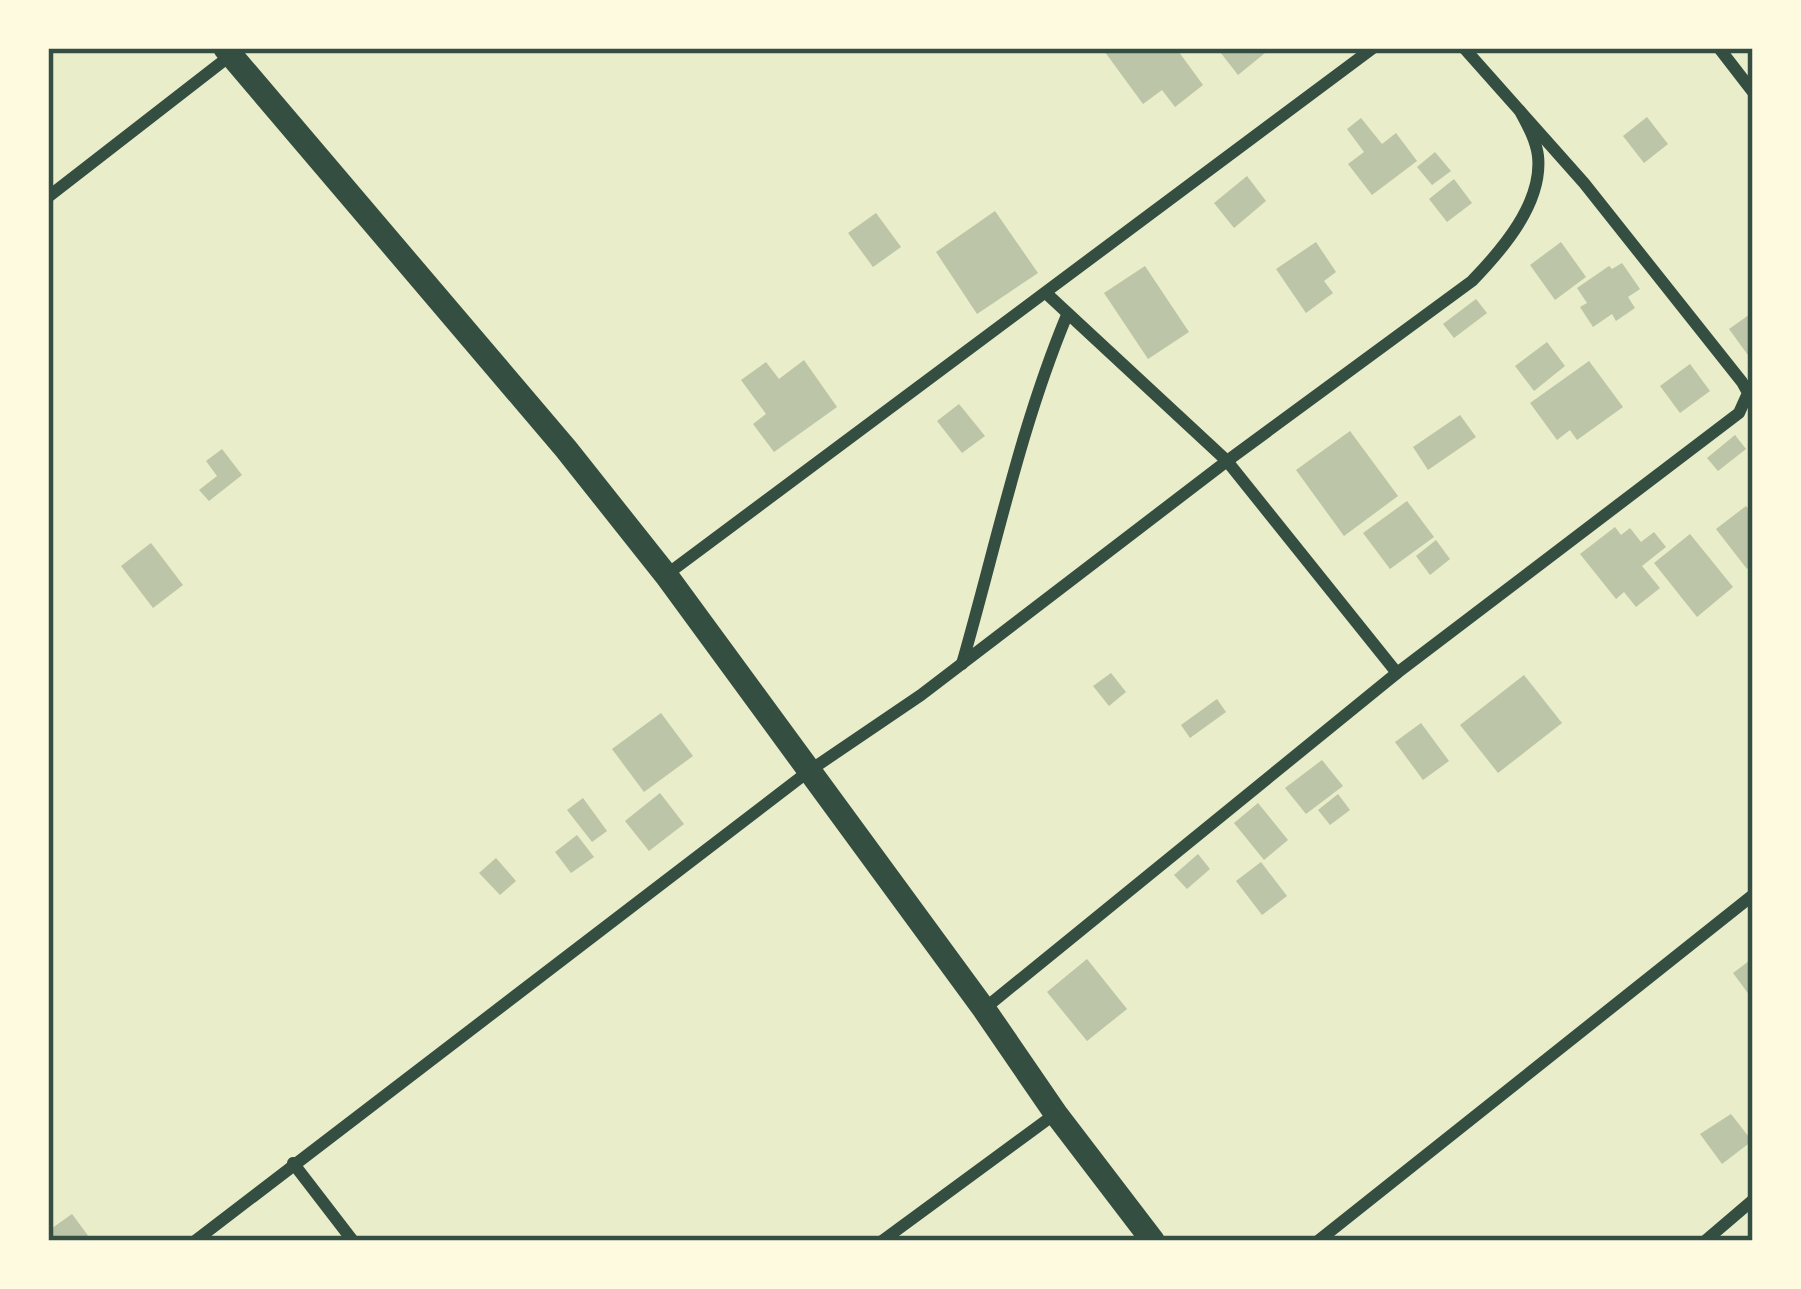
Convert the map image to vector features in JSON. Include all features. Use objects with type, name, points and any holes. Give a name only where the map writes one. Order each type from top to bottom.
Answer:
[{"type":"main road","points":[[228,51],[566,449],[666,575],[1153,1241]]},
{"type":"street","points":[[666,575],[1373,48]]},
{"type":"street","points":[[984,1009],[1397,674],[1739,412],[1748,393],[1584,183],[1464,48]]},
{"type":"street","points":[[1719,48],[1753,92]]},
{"type":"street","points":[[48,197],[228,51]]},
{"type":"street","points":[[195,1241],[809,771],[962,664],[1226,460],[1472,281],[1498,254],[1537,181],[1535,141],[1520,111]]},
{"type":"street","points":[[1047,294],[1226,460],[1397,674]]},
{"type":"street","points":[[962,664],[1030,409],[1067,315]]},
{"type":"street","points":[[1318,1241],[1753,895]]},
{"type":"street","points":[[882,1241],[1056,1114]]},
{"type":"street","points":[[293,1163],[353,1241]]},
{"type":"street","points":[[1705,1241],[1753,1201]]},
{"type":"building","points":[[1102,48],[1176,48],[1203,85],[1175,107],[1162,90],[1143,104]]},
{"type":"building","points":[[1217,48],[1261,48],[1265,53],[1238,75]]},
{"type":"building","points":[[1647,117],[1668,144],[1644,163],[1623,136]]},
{"type":"building","points":[[1361,118],[1382,144],[1396,133],[1417,161],[1372,195],[1348,164],[1364,152],[1347,129]]},
{"type":"building","points":[[1435,152],[1451,171],[1432,185],[1417,167]]},
{"type":"building","points":[[1247,176],[1266,201],[1234,228],[1214,203]]},
{"type":"building","points":[[1454,179],[1472,203],[1447,222],[1429,199]]},
{"type":"building","points":[[995,211],[1038,273],[977,314],[936,252]]},
{"type":"building","points":[[876,213],[901,247],[873,267],[848,233]]},
{"type":"building","points":[[1316,242],[1336,272],[1324,281],[1333,293],[1306,313],[1276,269]]},
{"type":"building","points":[[1561,242],[1586,277],[1555,300],[1530,265]]},
{"type":"building","points":[[1622,263],[1640,289],[1628,297],[1635,308],[1616,321],[1612,314],[1593,327],[1580,307],[1587,303],[1577,288],[1609,266]]},
{"type":"building","points":[[1145,266],[1189,332],[1148,359],[1104,293]]},
{"type":"building","points":[[1476,299],[1487,313],[1454,338],[1443,324]]},
{"type":"building","points":[[1753,312],[1753,362],[1729,329]]},
{"type":"building","points":[[1547,342],[1565,366],[1534,391],[1515,366]]},
{"type":"building","points":[[804,360],[837,407],[774,452],[753,424],[766,414],[741,380],[766,362],[779,379]]},
{"type":"building","points":[[1589,361],[1623,407],[1577,440],[1570,430],[1557,440],[1530,403]]},
{"type":"building","points":[[1690,364],[1710,391],[1680,413],[1660,386]]},
{"type":"building","points":[[959,404],[985,436],[962,453],[937,421]]},
{"type":"building","points":[[1460,415],[1476,437],[1428,470],[1413,447]]},
{"type":"building","points":[[1350,431],[1398,496],[1344,536],[1296,470]]},
{"type":"building","points":[[1735,435],[1746,449],[1718,471],[1707,458]]},
{"type":"building","points":[[222,449],[242,475],[209,501],[199,490],[217,476],[206,461]]},
{"type":"building","points":[[1407,501],[1434,537],[1390,569],[1363,533]]},
{"type":"building","points":[[1746,506],[1753,515],[1753,564],[1747,569],[1716,529]]},
{"type":"building","points":[[1615,527],[1621,535],[1630,528],[1641,542],[1654,532],[1666,547],[1642,566],[1660,588],[1636,607],[1624,592],[1616,599],[1580,554]]},
{"type":"building","points":[[1690,534],[1733,587],[1697,617],[1654,563]]},
{"type":"building","points":[[1436,540],[1450,559],[1430,575],[1416,556]]},
{"type":"building","points":[[151,543],[183,585],[153,608],[121,566]]},
{"type":"building","points":[[1111,673],[1126,692],[1109,706],[1093,686]]},
{"type":"building","points":[[1524,675],[1562,723],[1498,773],[1460,725]]},
{"type":"building","points":[[1217,699],[1226,712],[1190,738],[1181,725]]},
{"type":"building","points":[[661,713],[693,756],[644,792],[612,749]]},
{"type":"building","points":[[1421,723],[1449,761],[1423,780],[1395,742]]},
{"type":"building","points":[[1322,760],[1343,786],[1306,814],[1285,788]]},
{"type":"building","points":[[660,793],[684,824],[649,851],[625,821]]},
{"type":"building","points":[[1338,794],[1350,810],[1330,825],[1318,810]]},
{"type":"building","points":[[583,798],[607,831],[592,842],[567,810]]},
{"type":"building","points":[[1258,803],[1288,840],[1264,860],[1234,823]]},
{"type":"building","points":[[577,835],[594,857],[571,873],[555,852]]},
{"type":"building","points":[[1198,854],[1210,869],[1187,889],[1174,875]]},
{"type":"building","points":[[496,858],[516,881],[500,895],[479,873]]},
{"type":"building","points":[[1261,862],[1287,896],[1262,915],[1236,881]]},
{"type":"building","points":[[1753,958],[1753,1000],[1733,973]]},
{"type":"building","points":[[1087,959],[1127,1009],[1087,1041],[1047,992]]},
{"type":"building","points":[[1731,1114],[1752,1141],[1722,1164],[1700,1134]]},
{"type":"building","points":[[72,1214],[92,1241],[50,1241],[48,1231]]}]
